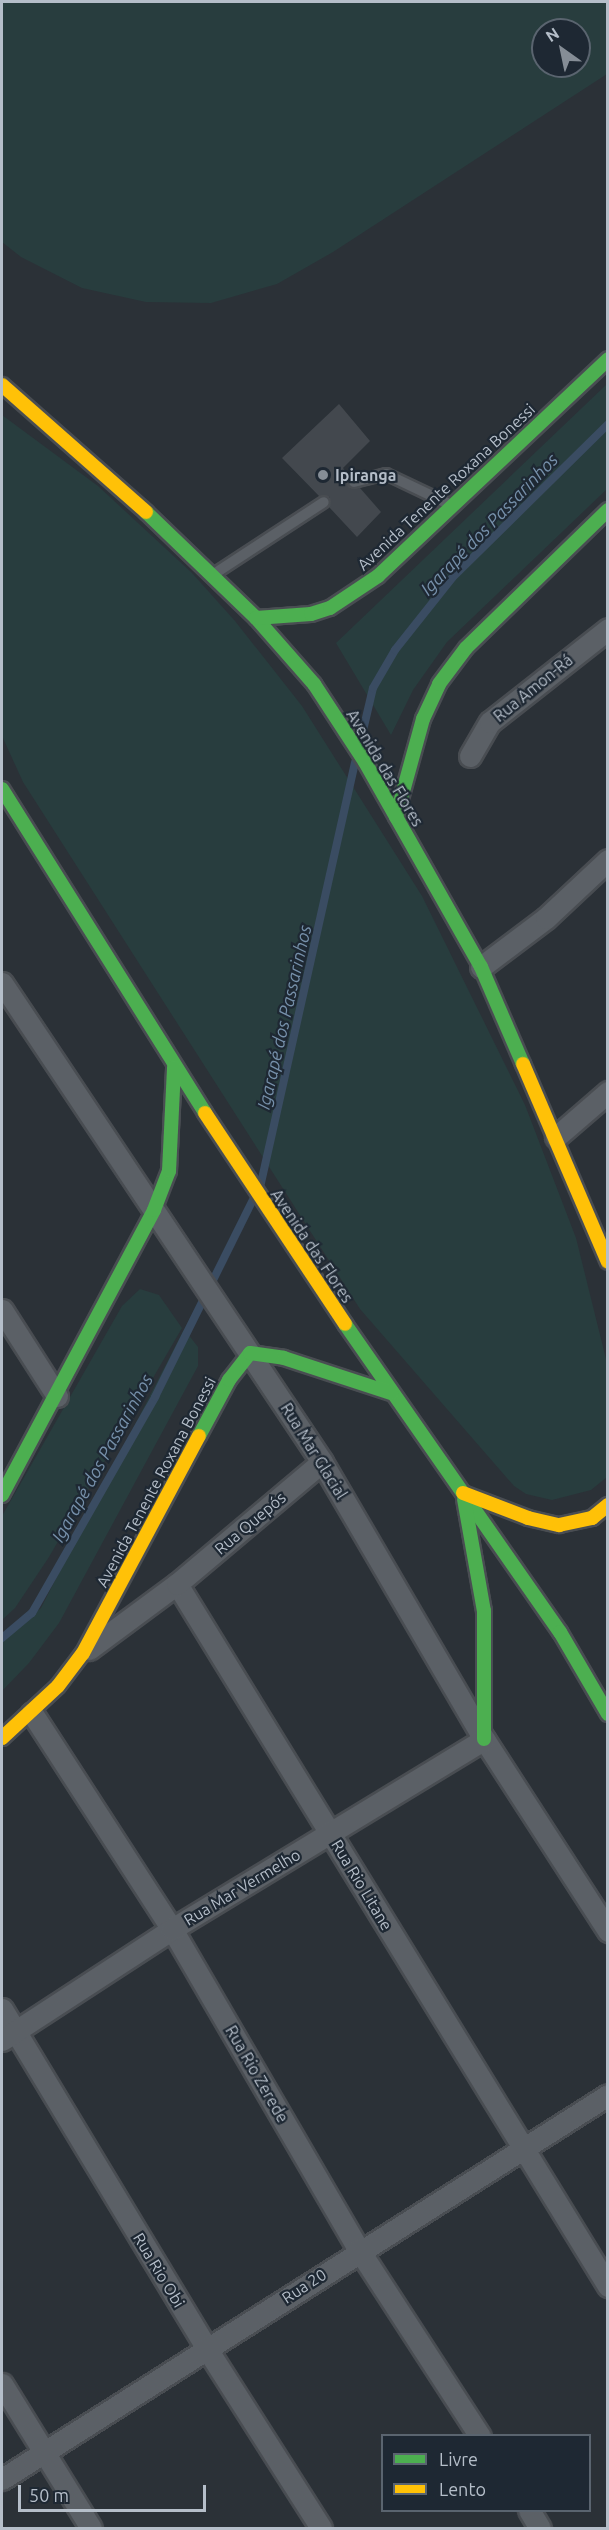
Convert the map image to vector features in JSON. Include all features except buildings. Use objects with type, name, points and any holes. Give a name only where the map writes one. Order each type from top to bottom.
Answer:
[{"type":"main road","name":"Avenida Tenente Roxana Bonessi","points":[[256,618],[311,614],[330,608],[378,576],[608,359]]},
{"type":"main road","name":"Avenida das Flores","points":[[2,386],[100,468],[256,618],[314,684],[365,762],[481,967],[608,1262]]},
{"type":"main road","points":[[396,816],[423,719],[439,684],[466,648],[608,510]]},
{"type":"main road","name":"Avenida das Flores","points":[[2,789],[174,1067],[391,1393],[560,1632],[608,1714]]},
{"type":"main road","points":[[2,1495],[57,1396],[154,1210],[169,1171],[174,1067]]},
{"type":"main road","name":"Avenida Tenente Roxana Bonessi","points":[[2,1738],[32,1713],[83,1653],[229,1380],[250,1353]]},
{"type":"main road","points":[[250,1353],[284,1358],[391,1393]]},
{"type":"main road","points":[[463,1493],[528,1518],[559,1525],[592,1518],[608,1505]]},
{"type":"main road","points":[[463,1493],[484,1611],[484,1739]]},
{"type":"street","name":"Rua Amon-Rá","points":[[470,756],[490,723],[608,629]]},
{"type":"street","points":[[481,967],[546,918],[608,860]]},
{"type":"street","name":"Rua Mar Glacial","points":[[2,983],[322,1462],[484,1739],[608,1931]]},
{"type":"street","points":[[556,1137],[608,1092]]},
{"type":"street","points":[[2,1310],[57,1396]]},
{"type":"street","name":"Rua Quepós","points":[[177,1584],[322,1462]]},
{"type":"street","points":[[83,1653],[177,1584]]},
{"type":"street","name":"Rua Rio Litane","points":[[177,1584],[250,1708],[331,1834],[608,2286]]},
{"type":"street","name":"Rua Rio Zerede","points":[[32,1713],[172,1929],[359,2250],[479,2434]]},
{"type":"street","name":"Rua Mar Vermelho","points":[[9,2036],[172,1929],[484,1739]]},
{"type":"street","name":"Rua Rio Obi","points":[[2,2009],[9,2036],[321,2529]]},
{"type":"street","name":"Rua 20","points":[[2,2478],[43,2454],[359,2250],[608,2095]]},
{"type":"street","points":[[2,2384],[91,2529]]},
{"type":"street","points":[[530,2512],[540,2529]]},
{"type":"lane","points":[[354,482],[386,474],[452,506]]},
{"type":"lane","points":[[212,576],[324,502]]},
{"type":"green space","points":[[2,2],[607,2],[607,74],[333,252],[277,284],[211,303],[146,302],[82,288],[21,257],[2,242]]},
{"type":"green space","points":[[607,384],[607,489],[447,642],[413,690],[391,735],[336,643]]},
{"type":"green space","points":[[2,415],[98,486],[192,573],[235,621],[302,706],[422,896],[525,1105],[576,1238],[607,1363],[607,1477],[591,1490],[552,1500],[526,1494],[514,1486],[360,1309],[23,782],[2,736]]},
{"type":"green space","points":[[140,1289],[159,1295],[182,1328],[49,1557],[15,1608],[2,1620],[2,1516],[122,1306]]},
{"type":"green space","points":[[184,1329],[198,1347],[198,1366],[59,1623],[29,1663],[2,1691],[2,1641],[41,1608]]},
{"type":"waterway","name":"Igarapé dos Passarinhos","points":[[361,739],[373,688],[395,650],[452,578],[608,424]]},
{"type":"waterway","name":"Igarapé dos Passarinhos","points":[[261,1183],[355,762]]},
{"type":"waterway","name":"Igarapé dos Passarinhos","points":[[2,1638],[32,1613],[155,1397],[253,1200]]},
{"type":"traffic: fast","points":[[256,618],[311,614],[330,608],[378,576],[608,359]]},
{"type":"traffic: fast","points":[[396,817],[423,719],[439,684],[466,648],[608,510]]},
{"type":"traffic: fast","points":[[146,512],[256,618],[314,684],[365,762],[481,967],[523,1064]]},
{"type":"traffic: fast","points":[[2,789],[205,1113]]},
{"type":"traffic: fast","points":[[2,1495],[154,1210],[169,1171],[174,1067]]},
{"type":"traffic: fast","points":[[345,1324],[560,1632],[608,1714]]},
{"type":"traffic: fast","points":[[199,1436],[229,1380],[250,1353],[284,1358],[391,1393]]},
{"type":"traffic: fast","points":[[464,1499],[484,1611],[484,1739]]},
{"type":"traffic: slow","points":[[2,385],[146,512]]},
{"type":"traffic: slow","points":[[523,1064],[608,1262]]},
{"type":"traffic: slow","points":[[205,1113],[345,1324]]},
{"type":"traffic: slow","points":[[2,1738],[58,1686],[83,1653],[199,1436]]},
{"type":"traffic: slow","points":[[463,1493],[528,1518],[559,1525],[592,1518],[608,1505]]},
{"type":"place","name":"Ipiranga","points":[[323,475]]}]
